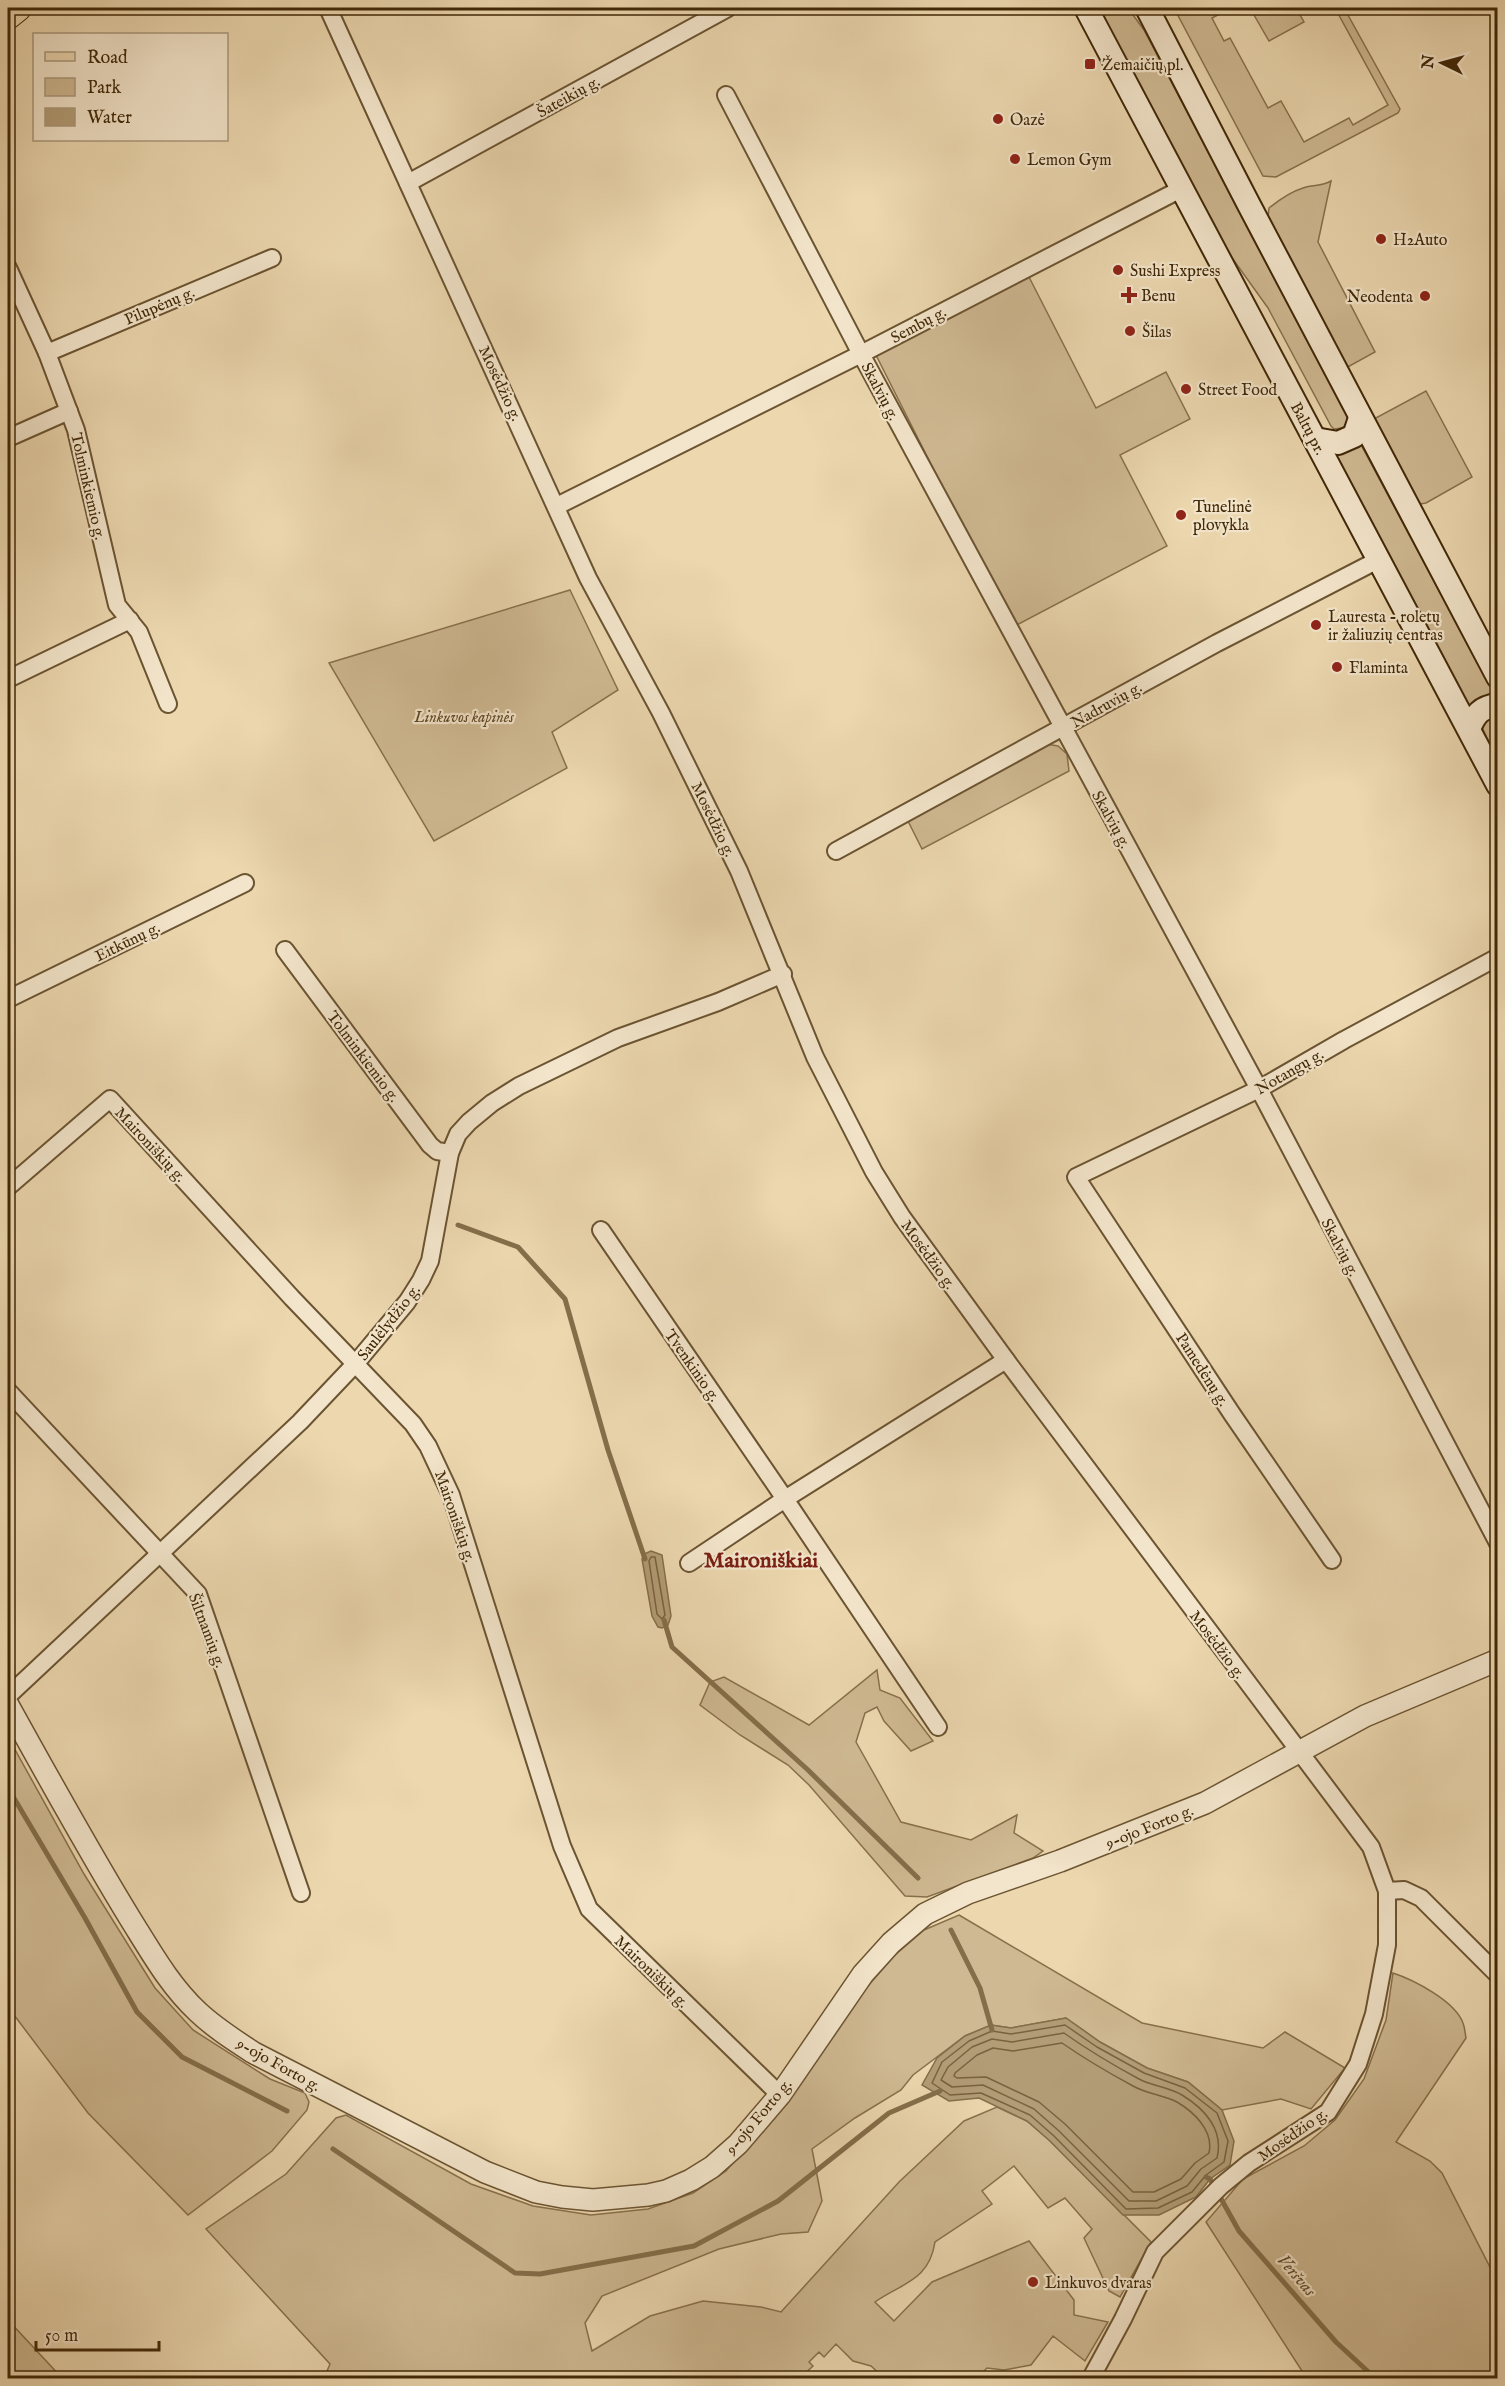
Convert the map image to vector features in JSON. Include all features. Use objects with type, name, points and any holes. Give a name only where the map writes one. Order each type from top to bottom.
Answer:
[{"type":"main road","points":[[8,16],[18,8]]},
{"type":"main road","name":"Baltų pr.","points":[[1086,8],[1497,785]]},
{"type":"main road","points":[[1147,8],[1497,677]]},
{"type":"main road","points":[[1315,439],[1338,443],[1354,436],[1360,418]]},
{"type":"main road","points":[[1469,729],[1479,711],[1488,706],[1497,705]]},
{"type":"street","name":"Mosėdžio g.","points":[[328,8],[588,578],[709,807],[783,974],[815,1057],[874,1172],[902,1217],[1006,1360],[1371,1847],[1387,1891],[1387,1945],[1374,2014],[1358,2064],[1328,2112],[1250,2163],[1221,2186],[1155,2252],[1091,2379]]},
{"type":"street","name":"Šateikių g.","points":[[408,183],[728,8]]},
{"type":"street","name":"Skalvių g.","points":[[726,95],[861,354],[1258,1089],[1497,1543]]},
{"type":"street","name":"Sembų g.","points":[[557,506],[861,354],[1181,189]]},
{"type":"street","name":"Pilupėnų g.","points":[[47,353],[272,258]]},
{"type":"street","name":"Tolminkiemio g.","points":[[8,268],[47,353],[76,430],[117,605],[139,632],[168,704]]},
{"type":"street","points":[[8,438],[69,411]]},
{"type":"street","name":"Nadruvių g.","points":[[836,851],[1217,643],[1378,560]]},
{"type":"street","points":[[8,679],[130,620]]},
{"type":"street","name":"Eitkūnų g.","points":[[8,999],[245,883]]},
{"type":"street","name":"Tolminkiemio g.","points":[[285,950],[430,1145],[437,1151],[450,1153]]},
{"type":"street","name":"Notangų g.","points":[[1077,1177],[1258,1089],[1497,957]]},
{"type":"street","name":"Saulėlydžio g.","points":[[8,1696],[300,1422],[356,1363],[407,1302],[430,1261],[450,1153],[458,1134],[469,1122],[492,1103],[519,1086],[618,1038],[718,1002],[783,974]]},
{"type":"street","name":"Maironiškių g.","points":[[8,1187],[110,1099],[292,1298],[413,1424],[439,1466],[451,1495],[562,1846],[589,1909],[780,2095]]},
{"type":"street","name":"Pamedėnų g.","points":[[1077,1177],[1232,1414],[1332,1560]]},
{"type":"street","name":"Tvenkinio g.","points":[[601,1230],[938,1727]]},
{"type":"street","points":[[689,1563],[785,1499],[1006,1360]]},
{"type":"street","name":"Šiltnamių g.","points":[[8,1391],[198,1594],[301,1893]]},
{"type":"street","name":"9-ojo Forto g.","points":[[8,1705],[116,1895],[162,1968],[197,2011],[220,2031],[254,2053],[485,2172],[536,2192],[594,2200],[648,2195],[691,2180],[712,2167],[738,2144],[780,2095],[863,1974],[891,1943],[925,1914],[968,1893],[1060,1862],[1205,1803],[1365,1716],[1497,1660]]},
{"type":"street","points":[[1387,1891],[1404,1890],[1421,1898],[1497,1975]]},
{"type":"green space","points":[[1097,8],[1128,8],[1144,30],[1347,416],[1348,421],[1343,428],[1334,429],[1331,426],[1268,308],[1225,248]]},
{"type":"green space","points":[[1174,8],[1231,8],[1212,18],[1224,41],[1230,38],[1268,108],[1281,101],[1304,142],[1349,118],[1353,125],[1388,105],[1335,8],[1344,8],[1400,109],[1398,113],[1276,177],[1263,176]]},
{"type":"green space","points":[[1250,8],[1296,8],[1304,22],[1269,41]]},
{"type":"green space","points":[[1331,181],[1318,242],[1375,352],[1346,368],[1268,218],[1269,208],[1289,194]]},
{"type":"green space","points":[[1029,277],[1096,408],[1166,372],[1190,419],[1120,455],[1167,546],[1013,627],[876,355]]},
{"type":"green space","points":[[1426,391],[1472,477],[1426,503],[1420,504],[1414,501],[1372,420]]},
{"type":"green space","points":[[1359,441],[1496,697],[1481,699],[1469,706],[1332,450]]},
{"type":"green space","name":"Linkuvos kapinės","points":[[570,590],[618,690],[552,732],[567,768],[434,841],[329,663]]},
{"type":"green space","points":[[1494,716],[1497,720],[1497,760],[1481,725],[1482,720]]},
{"type":"green space","points":[[1046,744],[1058,746],[1067,754],[1069,771],[922,849],[908,821]]},
{"type":"green space","points":[[877,1670],[880,1690],[900,1698],[933,1741],[911,1751],[884,1721],[877,1707],[865,1713],[856,1742],[901,1822],[971,1840],[1017,1815],[1014,1833],[1043,1851],[1033,1858],[927,1897],[905,1896],[809,1785],[788,1765],[740,1735],[700,1705],[710,1682],[724,1677],[809,1725]]},
{"type":"green space","points":[[8,1737],[84,1874],[155,1988],[193,2030],[270,2079],[305,2093],[309,2102],[307,2110],[272,2151],[188,2215],[88,2113],[8,2007]]},
{"type":"green space","points":[[959,1915],[1142,2023],[1263,2048],[1285,2032],[1345,2068],[1311,2109],[1281,2099],[1222,2110],[1188,2082],[1147,2068],[1100,2042],[1066,2018],[1011,2028],[991,2025],[965,2036],[913,2075],[901,2090],[855,2118],[812,2149],[822,2201],[808,2232],[781,2234],[719,2249],[602,2296],[585,2323],[592,2351],[650,2316],[703,2301],[761,2307],[781,2312],[899,2182],[964,2121],[997,2107],[1027,2121],[1050,2141],[1151,2242],[1120,2297],[1109,2291],[1084,2238],[1092,2229],[1065,2198],[1048,2208],[1014,2166],[982,2191],[992,2204],[935,2242],[927,2265],[913,2280],[875,2302],[894,2321],[932,2282],[1029,2241],[1074,2300],[1074,2315],[1108,2322],[1085,2361],[1053,2336],[1031,2365],[1004,2370],[987,2368],[977,2378],[884,2378],[871,2366],[853,2361],[836,2344],[824,2357],[819,2352],[809,2362],[813,2366],[800,2378],[324,2378],[330,2364],[206,2229],[286,2174],[336,2118],[346,2115],[471,2184],[533,2206],[591,2215],[648,2209],[693,2193],[726,2171],[766,2125],[860,1995],[895,1955],[924,1930]]},
{"type":"green space","points":[[1393,1973],[1422,1986],[1443,1999],[1459,2015],[1463,2023],[1466,2038],[1396,2142],[1430,2161],[1442,2173],[1497,2281],[1497,2378],[1310,2378],[1302,2371],[1206,2222],[1243,2179],[1304,2146],[1335,2120],[1364,2079],[1386,2020]]},
{"type":"green space","points":[[8,2320],[62,2378],[8,2378]]},
{"type":"water","points":[[651,1551],[662,1555],[671,1616],[668,1625],[662,1628],[658,1627],[652,1616],[642,1559],[644,1554]]},
{"type":"water","points":[[1066,2018],[1100,2042],[1147,2068],[1188,2082],[1222,2110],[1234,2141],[1230,2165],[1210,2179],[1196,2197],[1159,2215],[1123,2215],[1050,2141],[1027,2121],[979,2098],[949,2101],[922,2085],[937,2058],[965,2036],[991,2025],[1011,2028]]},
{"type":"waterway","points":[[458,1225],[518,1247],[565,1299],[608,1450],[645,1559]]},
{"type":"waterway","points":[[664,1620],[672,1647],[808,1770],[918,1878]]},
{"type":"waterway","points":[[8,1788],[85,1918],[137,2012],[182,2057],[287,2111]]},
{"type":"waterway","points":[[951,1930],[980,1988],[992,2030]]},
{"type":"waterway","points":[[333,2149],[515,2273],[540,2274],[694,2246],[778,2201],[889,2113],[940,2091]]},
{"type":"waterway","name":"Veršvas","points":[[1206,2177],[1210,2179],[1239,2231],[1336,2342],[1375,2378]]},
{"type":"place","name":"Žemaičių pl.","points":[[1090,64]]},
{"type":"place","name":"Oazė","points":[[998,119]]},
{"type":"place","name":"Lemon Gym","points":[[1015,159]]},
{"type":"place","name":"H2Auto","points":[[1381,239]]},
{"type":"place","name":"Sushi Express","points":[[1118,270]]},
{"type":"place","name":"Benu","points":[[1129,295]]},
{"type":"place","name":"Neodenta","points":[[1425,296]]},
{"type":"place","name":"Šilas","points":[[1130,331]]},
{"type":"place","name":"Street Food","points":[[1186,389]]},
{"type":"place","name":"Tunelinė plovykla","points":[[1181,515]]},
{"type":"place","name":"Lauresta - roletų ir žaliuzių centras","points":[[1316,625]]},
{"type":"place","name":"Flaminta","points":[[1337,667]]},
{"type":"place","name":"Linkuvos dvaras","points":[[1033,2282]]},
{"type":"district","name":"Maironiškiai","points":[[761,1559]]}]
